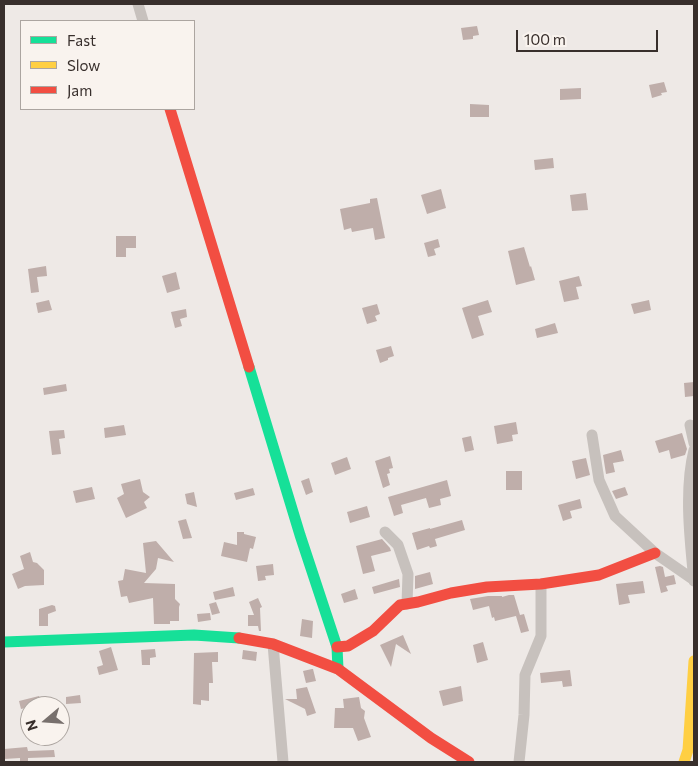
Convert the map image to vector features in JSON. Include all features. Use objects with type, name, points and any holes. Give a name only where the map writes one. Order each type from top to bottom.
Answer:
[{"type":"street","points":[[138,4],[143,20]]},
{"type":"street","points":[[170,110],[300,535],[337,647],[338,669]]},
{"type":"street","points":[[690,425],[694,443]]},
{"type":"street","points":[[592,435],[598,480],[616,516],[655,553],[694,581]]},
{"type":"street","points":[[694,450],[690,465],[689,517],[694,581]]},
{"type":"street","points":[[385,532],[398,545],[408,574],[407,604]]},
{"type":"street","points":[[337,647],[348,646],[373,631],[400,605],[487,587],[541,584],[599,575],[655,553]]},
{"type":"street","points":[[519,762],[524,715],[525,675],[541,636],[541,584]]},
{"type":"street","points":[[4,642],[194,635],[238,638],[273,644],[338,669],[431,738],[468,762]]},
{"type":"street","points":[[273,644],[283,762]]},
{"type":"street","points":[[684,762],[688,750],[694,661]]},
{"type":"building","points":[[477,26],[479,35],[473,36],[473,39],[463,40],[461,28]]},
{"type":"building","points":[[664,82],[667,92],[652,98],[649,85]]},
{"type":"building","points":[[581,88],[581,99],[560,100],[560,89]]},
{"type":"building","points":[[470,104],[489,105],[489,117],[470,117]]},
{"type":"building","points":[[553,158],[554,168],[535,170],[534,160]]},
{"type":"building","points":[[441,189],[446,208],[427,214],[421,195]]},
{"type":"building","points":[[586,193],[588,210],[572,211],[570,195]]},
{"type":"building","points":[[377,198],[385,238],[375,240],[373,228],[352,232],[351,228],[344,230],[340,209],[370,203],[370,199]]},
{"type":"building","points":[[116,236],[136,236],[136,248],[126,248],[126,257],[116,257]]},
{"type":"building","points":[[438,239],[440,247],[434,249],[436,255],[428,257],[424,243]]},
{"type":"building","points":[[524,247],[535,280],[516,285],[508,251]]},
{"type":"building","points":[[46,266],[47,276],[37,277],[39,292],[31,293],[28,269]]},
{"type":"building","points":[[176,272],[180,289],[167,293],[162,276]]},
{"type":"building","points":[[579,276],[582,286],[576,287],[579,299],[564,302],[559,281]]},
{"type":"building","points":[[49,300],[52,310],[38,313],[36,303]]},
{"type":"building","points":[[488,300],[492,312],[478,316],[484,335],[472,339],[462,308]]},
{"type":"building","points":[[649,300],[651,310],[634,314],[631,304]]},
{"type":"building","points":[[377,304],[380,314],[375,316],[377,321],[367,324],[362,308]]},
{"type":"building","points":[[186,309],[187,317],[180,319],[182,326],[175,328],[171,312]]},
{"type":"building","points":[[555,323],[558,333],[537,338],[535,329]]},
{"type":"building","points":[[391,346],[394,356],[380,363],[376,350]]},
{"type":"building","points":[[694,382],[694,396],[685,397],[684,383]]},
{"type":"building","points":[[66,384],[67,391],[44,395],[43,388]]},
{"type":"building","points":[[516,422],[518,434],[512,435],[513,441],[497,444],[494,426]]},
{"type":"building","points":[[124,425],[126,435],[105,438],[104,428]]},
{"type":"building","points":[[64,430],[65,438],[59,439],[61,454],[52,455],[49,431]]},
{"type":"building","points":[[682,433],[687,449],[685,455],[671,459],[669,450],[659,453],[655,441]]},
{"type":"building","points":[[471,436],[474,450],[465,452],[462,438]]},
{"type":"building","points":[[621,450],[624,461],[613,463],[615,472],[606,474],[603,455]]},
{"type":"building","points":[[390,456],[393,468],[389,469],[390,473],[387,474],[390,485],[383,488],[375,461]]},
{"type":"building","points":[[347,457],[351,469],[335,475],[331,463]]},
{"type":"building","points":[[586,458],[590,475],[576,479],[572,461]]},
{"type":"building","points":[[506,471],[522,471],[522,490],[506,490]]},
{"type":"building","points":[[309,478],[313,492],[306,495],[301,481]]},
{"type":"building","points":[[140,479],[143,492],[150,497],[144,502],[147,508],[126,518],[117,498],[124,494],[121,484]]},
{"type":"building","points":[[447,480],[451,496],[440,499],[441,505],[429,508],[426,498],[401,505],[403,513],[394,516],[388,497]]},
{"type":"building","points":[[92,487],[95,499],[76,503],[73,491]]},
{"type":"building","points":[[625,487],[628,495],[616,499],[612,491]]},
{"type":"building","points":[[253,488],[255,495],[236,500],[234,493]]},
{"type":"building","points":[[194,492],[197,507],[187,504],[185,494]]},
{"type":"building","points":[[580,499],[582,508],[570,511],[572,518],[563,521],[558,505]]},
{"type":"building","points":[[367,506],[370,517],[350,523],[347,512]]},
{"type":"building","points":[[186,519],[192,538],[183,539],[178,521]]},
{"type":"building","points":[[462,520],[465,530],[435,539],[437,546],[430,548],[429,546],[417,550],[412,533]]},
{"type":"building","points":[[237,532],[244,532],[244,534],[256,537],[253,549],[250,548],[247,562],[221,556],[224,542],[237,545]]},
{"type":"building","points":[[382,539],[391,551],[371,556],[375,571],[363,574],[356,546]]},
{"type":"building","points":[[156,541],[174,562],[158,558],[156,569],[144,583],[175,584],[175,599],[180,604],[179,621],[170,621],[170,624],[154,624],[153,598],[129,603],[127,596],[121,597],[118,581],[123,580],[125,569],[146,573],[143,543]]},
{"type":"building","points":[[30,552],[33,562],[37,563],[44,570],[44,585],[25,586],[18,589],[12,574],[24,569],[20,556]]},
{"type":"building","points":[[273,564],[274,575],[265,576],[266,580],[258,581],[256,566]]},
{"type":"building","points":[[655,567],[663,567],[665,577],[674,575],[676,584],[666,586],[668,591],[661,593]]},
{"type":"building","points":[[430,572],[433,584],[415,589],[415,576]]},
{"type":"building","points":[[399,579],[400,587],[374,594],[372,587]]},
{"type":"building","points":[[643,581],[645,593],[628,595],[630,603],[619,605],[616,584]]},
{"type":"building","points":[[233,587],[235,596],[215,600],[213,592]]},
{"type":"building","points":[[355,589],[358,599],[344,603],[341,594]]},
{"type":"building","points":[[514,595],[520,615],[495,621],[494,617],[492,618],[489,606],[473,610],[470,599],[488,596],[502,597]]},
{"type":"building","points":[[258,598],[262,607],[260,608],[261,631],[259,631],[258,626],[248,626],[248,615],[254,615],[249,602]]},
{"type":"building","points":[[216,602],[220,613],[212,615],[209,604]]},
{"type":"building","points":[[52,605],[55,606],[56,611],[48,614],[48,626],[39,626],[39,609]]},
{"type":"building","points":[[210,613],[211,620],[198,622],[197,614]]},
{"type":"building","points":[[524,614],[529,631],[521,633],[516,616]]},
{"type":"building","points":[[302,619],[313,621],[312,638],[300,636]]},
{"type":"building","points":[[403,635],[411,654],[396,644],[391,667],[380,645]]},
{"type":"building","points":[[483,642],[488,660],[477,663],[473,645]]},
{"type":"building","points":[[111,647],[118,670],[99,675],[97,667],[103,665],[99,651]]},
{"type":"building","points":[[155,649],[156,657],[150,658],[150,665],[142,665],[141,650]]},
{"type":"building","points":[[243,650],[257,652],[256,661],[242,659]]},
{"type":"building","points":[[218,652],[218,662],[212,662],[213,683],[209,683],[209,701],[201,700],[201,705],[193,704],[194,653]]},
{"type":"building","points":[[313,669],[316,681],[306,683],[303,671]]},
{"type":"building","points":[[570,670],[572,686],[563,687],[562,681],[541,683],[540,673]]},
{"type":"building","points":[[461,686],[463,701],[443,706],[439,691]]},
{"type":"building","points":[[307,687],[316,713],[307,716],[305,709],[285,699],[297,699],[296,689]]},
{"type":"building","points":[[80,695],[81,703],[70,704],[70,696]]},
{"type":"building","points":[[359,697],[361,708],[365,711],[364,718],[371,737],[358,741],[353,728],[334,728],[335,708],[344,708],[343,699]]},
{"type":"building","points":[[27,747],[28,751],[54,750],[55,757],[28,758],[28,762],[20,762],[20,758],[4,759],[4,749]]},
{"type":"traffic: fast","points":[[249,367],[300,535],[337,647],[338,669]]},
{"type":"traffic: fast","points":[[4,642],[194,635],[239,638]]},
{"type":"traffic: slow","points":[[684,762],[688,750],[694,661]]},
{"type":"traffic: jam","points":[[170,110],[249,367]]},
{"type":"traffic: jam","points":[[337,647],[348,646],[373,631],[400,605],[487,587],[541,584],[599,575],[655,553]]},
{"type":"traffic: jam","points":[[239,638],[273,644],[338,669],[431,738],[469,762]]}]
